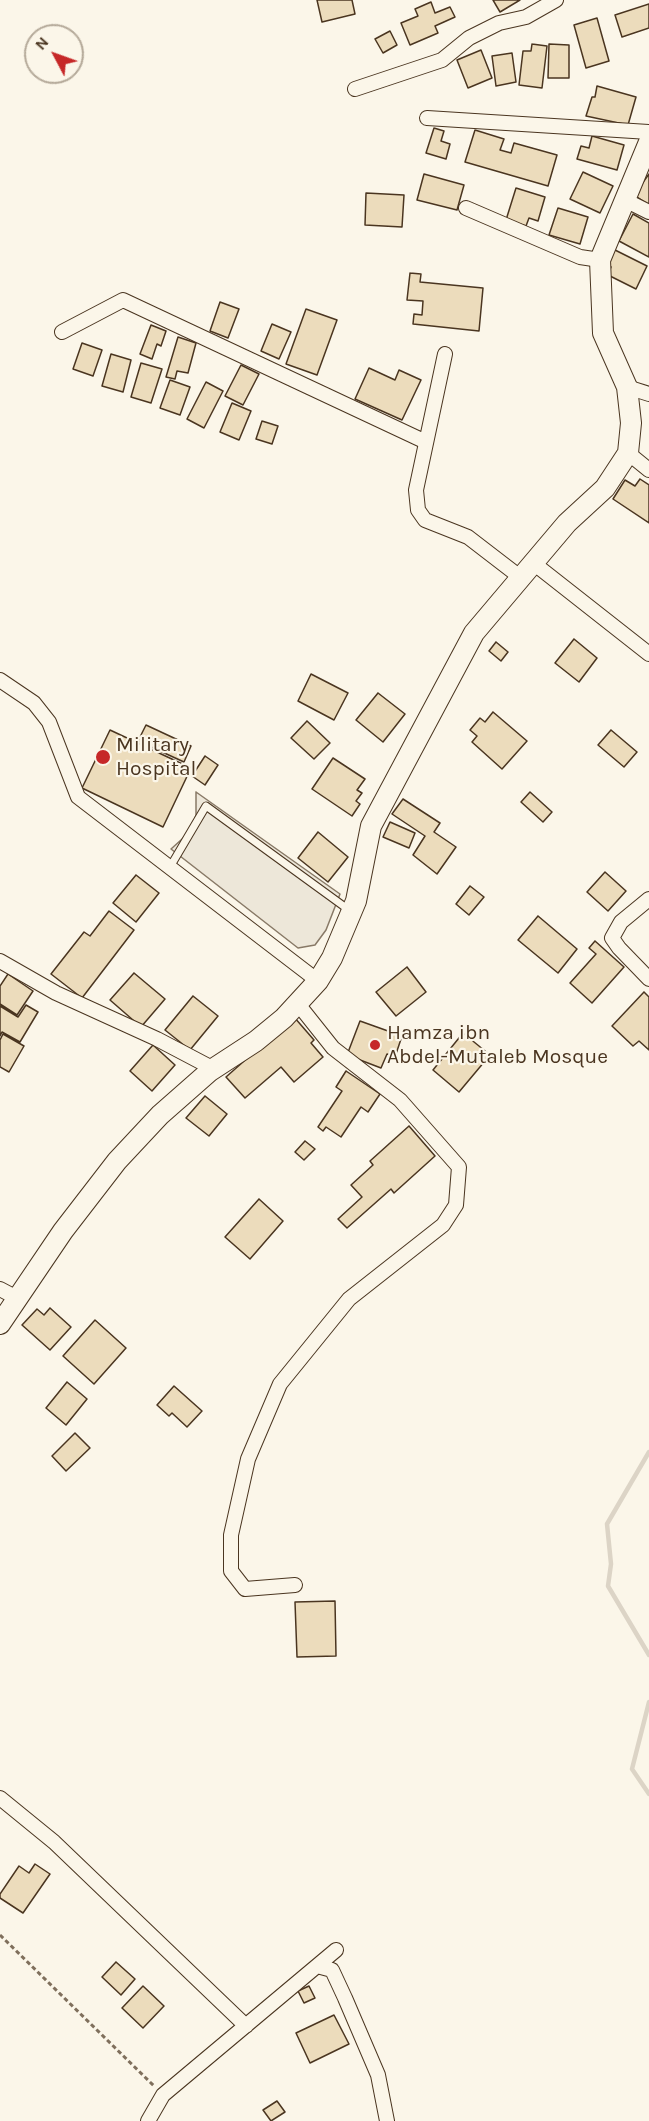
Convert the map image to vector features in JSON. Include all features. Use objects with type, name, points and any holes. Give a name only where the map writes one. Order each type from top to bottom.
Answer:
[{"type":"street","points":[[355,89],[442,60],[470,38],[499,23],[526,17],[556,0]]},
{"type":"street","points":[[427,118],[649,132]]},
{"type":"street","points":[[0,1324],[8,1293],[63,1231],[117,1161],[160,1115],[214,1069],[256,1041],[284,1018],[318,981],[332,958],[356,901],[371,826],[474,633],[567,523],[605,488],[628,453],[631,423],[627,387],[603,333],[600,260],[649,142]]},
{"type":"street","points":[[625,201],[649,212]]},
{"type":"street","points":[[466,208],[580,257],[600,260]]},
{"type":"street","points":[[62,332],[123,300],[426,442]]},
{"type":"street","points":[[445,354],[416,489],[418,510],[425,520],[468,537],[526,570],[649,654]]},
{"type":"street","points":[[627,387],[649,394]]},
{"type":"street","points":[[628,453],[649,470]]},
{"type":"street","points":[[0,681],[34,703],[49,722],[78,797],[318,981]]},
{"type":"street","points":[[649,899],[621,922],[612,938],[649,979]]},
{"type":"street","points":[[0,961],[56,993],[158,1039],[214,1069]]},
{"type":"street","points":[[295,1585],[245,1589],[231,1571],[231,1535],[248,1459],[280,1384],[349,1299],[443,1225],[456,1205],[459,1167],[399,1100],[333,1048],[298,1004]]},
{"type":"street","points":[[0,1798],[54,1842],[246,2026]]},
{"type":"street","points":[[148,2121],[164,2096],[336,1950]]},
{"type":"street","points":[[317,1965],[332,1970],[345,1998],[378,2075],[387,2121]]},
{"type":"lane","points":[[170,867],[206,806],[351,911]]},
{"type":"path","points":[[0,1935],[164,2096]]},
{"type":"shaded area","points":[[196,792],[340,894],[326,930],[315,945],[298,948],[171,849],[191,831],[196,815]]},
{"type":"building","points":[[317,0],[352,0],[355,14],[322,22]]},
{"type":"building","points":[[493,0],[520,0],[500,12]]},
{"type":"building","points":[[431,2],[435,13],[450,7],[455,17],[435,26],[438,33],[410,45],[401,23],[418,16],[415,9]]},
{"type":"building","points":[[649,4],[649,28],[622,37],[615,15]]},
{"type":"building","points":[[597,18],[609,61],[586,68],[574,25]]},
{"type":"building","points":[[390,31],[397,45],[383,53],[375,39]]},
{"type":"building","points":[[532,44],[547,46],[542,88],[519,85],[523,51],[531,51]]},
{"type":"building","points":[[549,44],[569,45],[569,78],[548,78]]},
{"type":"building","points":[[481,50],[492,78],[468,88],[457,60]]},
{"type":"building","points":[[512,53],[516,82],[496,86],[492,56]]},
{"type":"building","points":[[597,86],[636,97],[628,125],[586,116],[592,97],[595,97]]},
{"type":"building","points":[[434,128],[444,131],[441,141],[450,144],[446,159],[426,153]]},
{"type":"building","points":[[475,130],[504,139],[500,150],[511,153],[514,143],[557,155],[548,186],[465,162]]},
{"type":"building","points":[[592,136],[624,145],[617,170],[577,159],[581,146],[589,148]]},
{"type":"building","points":[[583,172],[613,186],[600,213],[570,199]]},
{"type":"building","points":[[424,174],[464,185],[457,210],[417,200]]},
{"type":"building","points":[[649,174],[649,205],[634,195]]},
{"type":"building","points":[[516,188],[545,197],[538,221],[529,218],[526,226],[506,220]]},
{"type":"building","points":[[366,193],[404,195],[402,227],[365,225]]},
{"type":"building","points":[[558,208],[588,217],[580,244],[549,235]]},
{"type":"building","points":[[633,214],[649,223],[649,257],[619,241]]},
{"type":"building","points":[[613,249],[647,266],[636,289],[608,275],[611,267],[606,264]]},
{"type":"building","points":[[410,273],[421,274],[420,282],[483,288],[479,331],[413,324],[414,314],[422,315],[423,301],[407,300]]},
{"type":"building","points":[[220,302],[239,309],[228,338],[210,331]]},
{"type":"building","points":[[306,309],[337,320],[317,375],[286,364]]},
{"type":"building","points":[[272,324],[291,332],[279,359],[261,351]]},
{"type":"building","points":[[151,325],[166,331],[161,346],[157,344],[152,359],[140,354]]},
{"type":"building","points":[[178,337],[196,343],[188,373],[177,371],[175,379],[166,377]]},
{"type":"building","points":[[82,343],[102,350],[93,376],[73,369]]},
{"type":"building","points":[[111,354],[131,360],[123,392],[102,386]]},
{"type":"building","points":[[141,363],[162,369],[151,403],[131,397]]},
{"type":"building","points":[[241,365],[259,374],[243,405],[225,396]]},
{"type":"building","points":[[369,368],[395,380],[399,370],[421,380],[402,420],[355,399]]},
{"type":"building","points":[[170,380],[190,387],[180,415],[160,408]]},
{"type":"building","points":[[206,382],[223,391],[204,428],[187,419]]},
{"type":"building","points":[[232,403],[251,411],[239,440],[220,432]]},
{"type":"building","points":[[262,421],[278,426],[272,444],[256,439]]},
{"type":"building","points":[[640,479],[649,485],[649,523],[613,499],[625,480],[635,486]]},
{"type":"building","points":[[574,639],[597,658],[579,682],[555,663]]},
{"type":"building","points":[[496,642],[508,652],[501,661],[489,651]]},
{"type":"building","points":[[311,674],[348,693],[334,720],[298,701]]},
{"type":"building","points":[[378,693],[405,714],[383,742],[356,720]]},
{"type":"building","points":[[493,712],[527,741],[502,769],[472,742],[477,736],[470,730],[480,718],[485,722]]},
{"type":"building","points":[[307,721],[330,743],[314,759],[291,738]]},
{"type":"building","points":[[146,725],[191,746],[184,762],[138,741]]},
{"type":"building","points":[[110,730],[191,768],[163,827],[82,788]]},
{"type":"building","points":[[611,730],[637,752],[624,767],[598,745]]},
{"type":"building","points":[[205,756],[218,765],[205,785],[192,776]]},
{"type":"building","points":[[333,758],[365,779],[357,790],[362,793],[356,801],[360,804],[352,816],[312,789]]},
{"type":"building","points":[[530,792],[552,812],[543,822],[521,802]]},
{"type":"building","points":[[403,799],[440,823],[434,832],[456,847],[437,874],[413,855],[425,836],[392,814]]},
{"type":"building","points":[[390,822],[415,833],[409,848],[383,837]]},
{"type":"building","points":[[318,832],[348,857],[328,882],[298,858]]},
{"type":"building","points":[[605,872],[626,891],[608,911],[587,892]]},
{"type":"building","points":[[136,875],[159,893],[136,922],[113,903]]},
{"type":"building","points":[[470,886],[484,897],[469,915],[456,904]]},
{"type":"building","points":[[109,911],[134,930],[82,998],[51,974],[84,932],[90,936]]},
{"type":"building","points":[[538,916],[577,949],[558,973],[518,940]]},
{"type":"building","points":[[595,941],[624,967],[592,1003],[570,983],[596,954],[589,948]]},
{"type":"building","points":[[407,967],[426,992],[396,1016],[376,992]]},
{"type":"building","points":[[134,973],[165,999],[141,1027],[110,1000]]},
{"type":"building","points":[[8,974],[33,991],[17,1015],[0,1004],[0,986]]},
{"type":"building","points":[[644,992],[649,997],[649,1050],[639,1041],[633,1046],[612,1026]]},
{"type":"building","points":[[193,996],[218,1016],[190,1050],[165,1030]]},
{"type":"building","points":[[26,1005],[38,1012],[20,1042],[2,1032],[0,1036],[0,1006],[18,1017]]},
{"type":"building","points":[[294,1017],[314,1040],[311,1043],[323,1057],[294,1082],[281,1067],[245,1098],[226,1077]]},
{"type":"building","name":"Hamza ibn Abdel-Mutaleb Mosque","points":[[360,1021],[402,1036],[395,1057],[387,1054],[381,1068],[347,1055]]},
{"type":"building","points":[[463,1033],[490,1055],[459,1092],[433,1070]]},
{"type":"building","points":[[3,1034],[24,1046],[9,1072],[0,1067],[0,1040]]},
{"type":"building","points":[[153,1045],[175,1065],[152,1091],[130,1071]]},
{"type":"building","points":[[346,1071],[380,1094],[368,1112],[361,1107],[341,1137],[326,1127],[323,1131],[318,1127],[342,1091],[336,1087]]},
{"type":"building","points":[[205,1096],[227,1114],[209,1136],[186,1118]]},
{"type":"building","points":[[409,1126],[435,1156],[394,1193],[391,1189],[347,1228],[338,1219],[362,1197],[351,1185],[373,1165],[370,1161]]},
{"type":"building","points":[[305,1141],[315,1149],[304,1160],[295,1152]]},
{"type":"building","points":[[259,1199],[283,1221],[250,1259],[225,1237]]},
{"type":"building","points":[[50,1308],[71,1327],[50,1350],[22,1325],[37,1309],[44,1315]]},
{"type":"building","points":[[95,1320],[126,1348],[94,1384],[63,1356]]},
{"type":"building","points":[[67,1382],[87,1399],[66,1425],[46,1408]]},
{"type":"building","points":[[174,1386],[202,1411],[187,1427],[172,1413],[169,1416],[157,1405]]},
{"type":"building","points":[[75,1433],[90,1448],[66,1471],[52,1456]]},
{"type":"building","points":[[335,1601],[336,1656],[297,1657],[295,1602]]},
{"type":"building","points":[[35,1864],[50,1874],[23,1913],[0,1898],[0,1894],[19,1866],[29,1873]]},
{"type":"building","points":[[116,1962],[135,1979],[121,1995],[102,1977]]},
{"type":"building","points":[[143,1986],[164,2006],[143,2028],[122,2008]]},
{"type":"building","points":[[309,1986],[315,1998],[304,2003],[298,1991]]},
{"type":"building","points":[[334,2015],[349,2044],[310,2063],[296,2033]]},
{"type":"building","points":[[277,2101],[285,2112],[271,2121],[263,2110]]},
{"type":"waterway","points":[[649,1452],[607,1524],[611,1564],[608,1586],[649,1655]]},
{"type":"waterway","points":[[649,1702],[632,1769],[649,1794]]},
{"type":"place","name":"Military Hospital","points":[[103,757]]},
{"type":"place","name":"Hamza ibn Abdel-Mutaleb Mosque","points":[[375,1045]]}]
